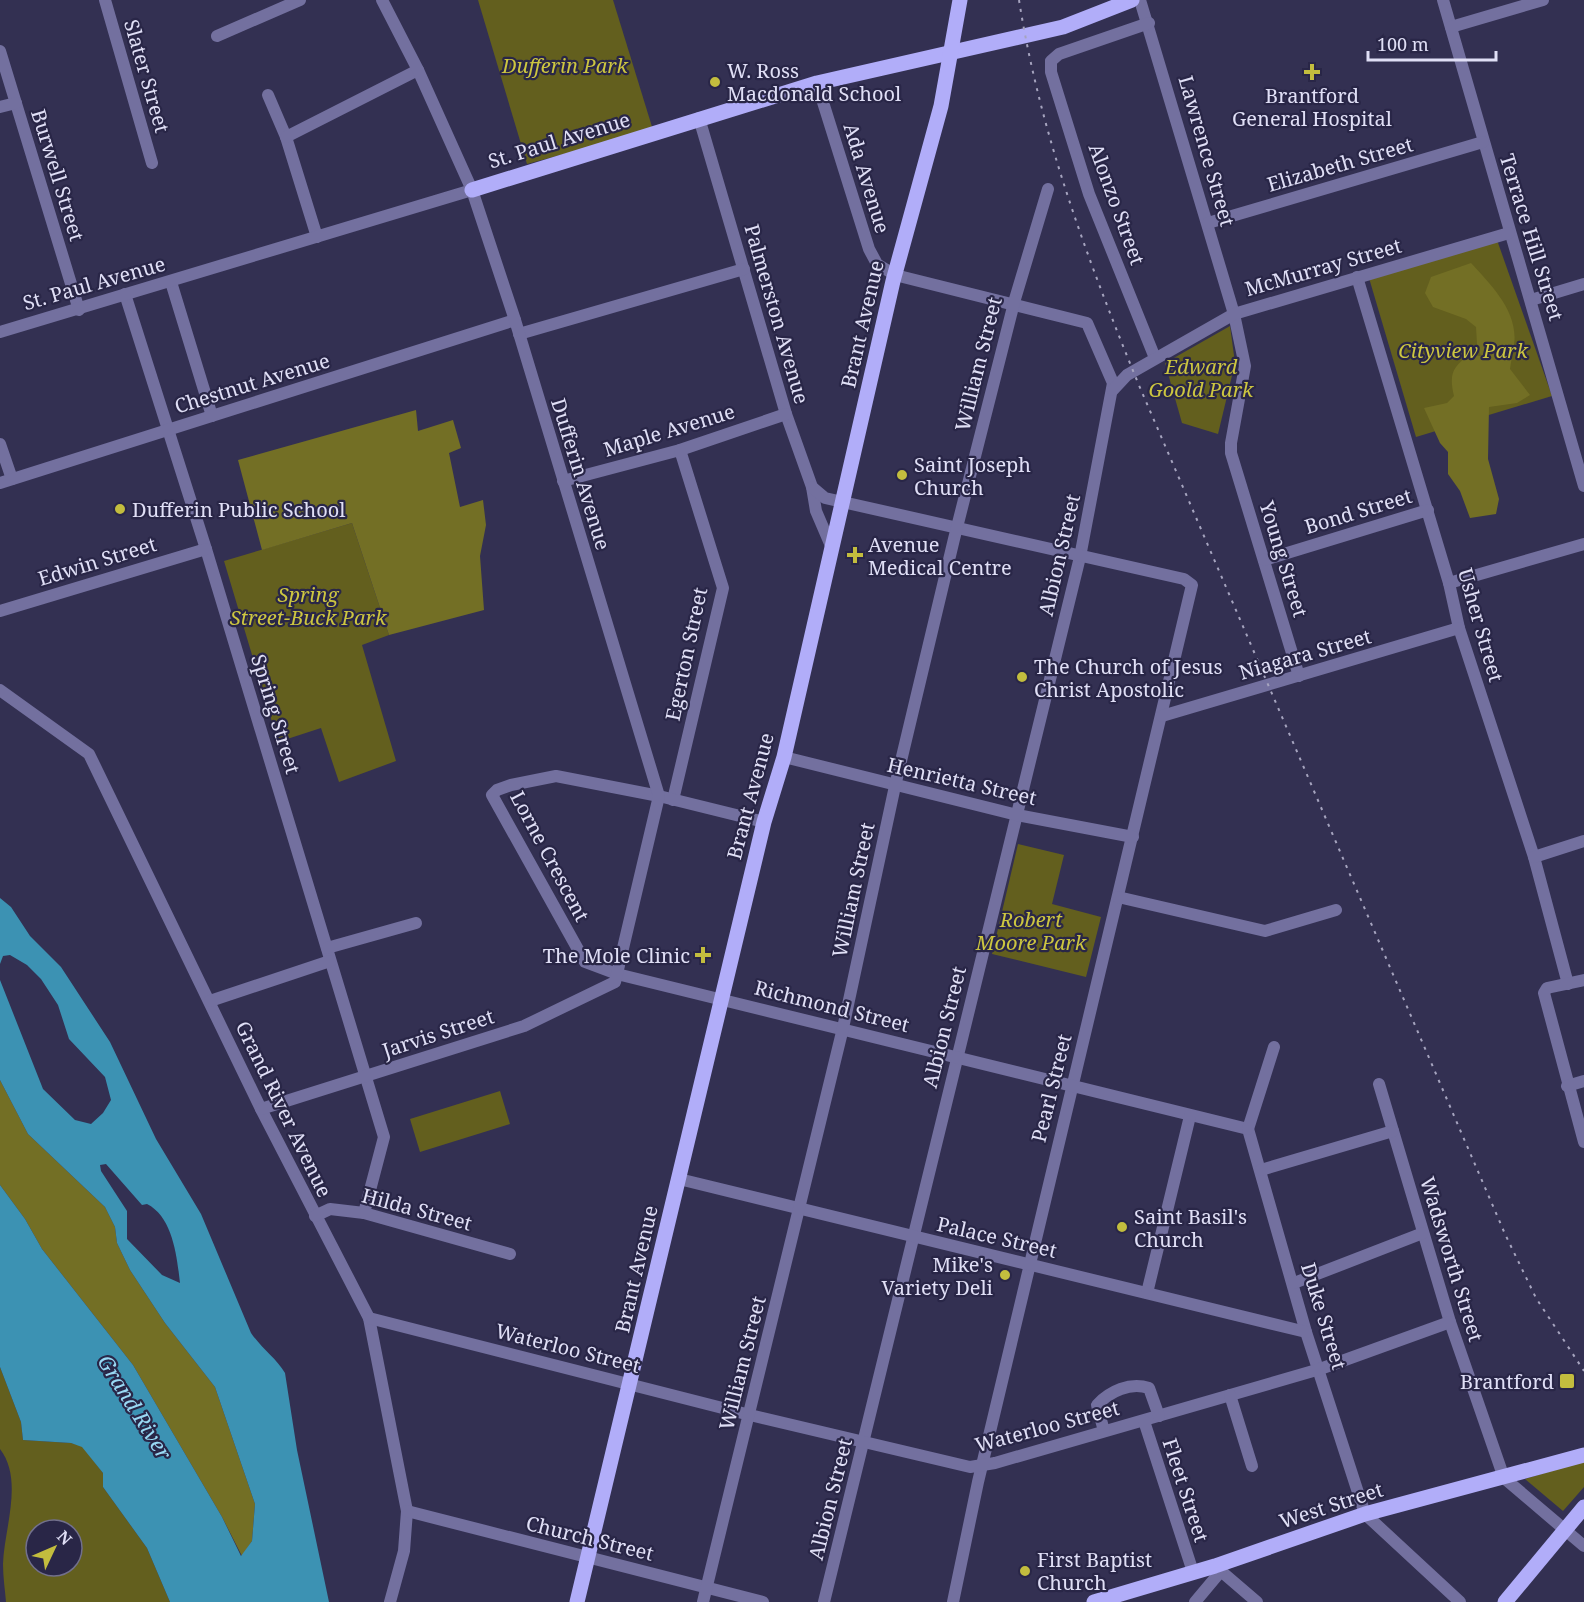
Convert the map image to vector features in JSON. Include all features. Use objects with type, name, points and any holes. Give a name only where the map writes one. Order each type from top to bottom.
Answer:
[{"type":"main road","name":"Brant Avenue","points":[[577,1602],[764,822],[784,757],[895,275],[941,106],[960,0]]},
{"type":"main road","name":"St. Paul Avenue","points":[[472,190],[817,83],[1063,27],[1132,0]]},
{"type":"main road","name":"West Street","points":[[1094,1602],[1193,1572],[1218,1568],[1365,1514],[1584,1455]]},
{"type":"main road","points":[[1505,1602],[1584,1507]]},
{"type":"street","name":"Slater Street","points":[[105,0],[152,163]]},
{"type":"street","points":[[217,36],[300,0]]},
{"type":"street","name":"Dufferin Avenue","points":[[382,0],[472,190],[515,320],[659,796]]},
{"type":"street","name":"Lawrence Street","points":[[1140,0],[1149,23],[1234,314]]},
{"type":"street","name":"Terrace Hill Street","points":[[1443,0],[1584,486]]},
{"type":"street","points":[[1451,27],[1543,0]]},
{"type":"street","name":"Alonzo Street","points":[[1149,23],[1059,54],[1051,62],[1051,72],[1089,194],[1155,358]]},
{"type":"street","name":"Burwell Street","points":[[0,51],[79,309]]},
{"type":"street","points":[[286,137],[417,70]]},
{"type":"street","name":"Ada Avenue","points":[[817,83],[869,249],[877,264],[895,275]]},
{"type":"street","points":[[268,95],[286,137],[317,237]]},
{"type":"street","points":[[0,107],[16,103]]},
{"type":"street","name":"Palmerston Avenue","points":[[699,118],[786,414],[812,488],[816,511],[831,546]]},
{"type":"street","name":"Elizabeth Street","points":[[1208,223],[1483,142]]},
{"type":"street","name":"William Street","points":[[703,1602],[800,1210],[843,1028],[895,786],[957,529],[1014,301],[1048,189]]},
{"type":"street","name":"St. Paul Avenue","points":[[0,332],[472,190]]},
{"type":"street","name":"McMurray Street","points":[[1108,371],[1125,369],[1155,358],[1234,314],[1509,233]]},
{"type":"street","points":[[519,334],[744,269]]},
{"type":"street","points":[[895,275],[1014,301]]},
{"type":"street","name":"Usher Street","points":[[1357,277],[1428,510],[1459,628],[1534,857],[1568,984]]},
{"type":"street","points":[[171,282],[212,416]]},
{"type":"street","points":[[1531,300],[1584,284]]},
{"type":"street","name":"Spring Street","points":[[125,294],[206,549],[384,1137],[364,1214]]},
{"type":"street","name":"Albion Street","points":[[824,1602],[1080,557],[1113,390],[1108,371],[1087,323],[1014,301]]},
{"type":"street","name":"Young Street","points":[[1234,314],[1245,366],[1231,453],[1299,676]]},
{"type":"street","name":"Chestnut Avenue","points":[[6,481],[515,320]]},
{"type":"street","name":"McMurray Street","points":[[1113,390],[1127,375],[1146,367],[1155,358]]},
{"type":"street","name":"Maple Avenue","points":[[563,481],[680,450],[786,414]]},
{"type":"street","points":[[0,444],[6,481]]},
{"type":"street","name":"Egerton Street","points":[[673,800],[723,588],[680,450]]},
{"type":"street","points":[[812,488],[825,498],[1080,557]]},
{"type":"street","name":"Bond Street","points":[[1264,560],[1428,510]]},
{"type":"street","points":[[1449,583],[1584,544]]},
{"type":"street","name":"Edwin Street","points":[[0,611],[206,549]]},
{"type":"street","name":"Pearl Street","points":[[953,1602],[982,1465],[1192,585],[1184,579],[1080,557]]},
{"type":"street","name":"Niagara Street","points":[[1162,716],[1459,628]]},
{"type":"street","name":"Grand River Avenue","points":[[0,690],[89,754],[261,1109],[369,1318],[407,1510],[404,1551],[390,1602]]},
{"type":"street","name":"Henrietta Street","points":[[784,757],[1017,815],[1133,837]]},
{"type":"street","name":"Lorne Crescent","points":[[721,999],[617,974],[585,962],[492,795],[497,790],[511,785],[556,776],[659,796],[764,822]]},
{"type":"street","points":[[617,974],[659,796]]},
{"type":"street","points":[[1534,857],[1584,841]]},
{"type":"street","points":[[1118,897],[1265,931],[1336,910]]},
{"type":"street","points":[[327,948],[416,923]]},
{"type":"street","points":[[210,1001],[330,961]]},
{"type":"street","name":"Jarvis Street","points":[[261,1109],[524,1026],[615,982],[617,974]]},
{"type":"street","points":[[1584,980],[1547,988],[1544,998],[1584,1142]]},
{"type":"street","name":"Richmond Street","points":[[721,999],[1248,1129]]},
{"type":"street","points":[[1248,1129],[1274,1047]]},
{"type":"street","points":[[1567,1086],[1584,1081]]},
{"type":"street","name":"Wadsworth Street","points":[[1379,1084],[1450,1322],[1504,1478]]},
{"type":"street","points":[[1147,1293],[1190,1116]]},
{"type":"street","name":"Duke Street","points":[[1248,1129],[1294,1283],[1306,1332],[1320,1369],[1365,1514]]},
{"type":"street","points":[[1261,1170],[1393,1131]]},
{"type":"street","name":"Palace Street","points":[[679,1179],[1306,1332]]},
{"type":"street","name":"Hilda Street","points":[[315,1216],[330,1209],[364,1214],[510,1254]]},
{"type":"street","points":[[1294,1283],[1424,1233]]},
{"type":"street","name":"Waterloo Street","points":[[369,1318],[750,1415],[864,1440],[970,1467],[1159,1416],[1320,1369],[1450,1322]]},
{"type":"street","points":[[1104,1431],[1097,1405],[1108,1394],[1138,1384],[1149,1388],[1159,1416]]},
{"type":"street","points":[[1230,1395],[1252,1466]]},
{"type":"street","name":"Fleet Street","points":[[1144,1420],[1193,1572]]},
{"type":"street","points":[[1504,1478],[1584,1546]]},
{"type":"street","name":"Church Street","points":[[407,1510],[763,1602]]},
{"type":"street","points":[[1365,1514],[1460,1602]]},
{"type":"street","points":[[1195,1602],[1218,1568],[1257,1602]]},
{"type":"green space","name":"Dufferin Park","points":[[478,0],[613,0],[653,130],[527,164]]},
{"type":"green space","name":"Cityview Park","points":[[1497,240],[1552,396],[1416,437],[1369,278]]},
{"type":"green space","name":"Edward Goold Park","points":[[1230,326],[1235,363],[1218,434],[1182,423],[1165,363]]},
{"type":"green space","name":"Spring Street-Buck Park","points":[[352,523],[389,635],[362,645],[396,761],[339,782],[321,728],[278,742],[224,561]]},
{"type":"green space","name":"Robert Moore Park","points":[[1018,844],[1064,855],[1052,904],[1101,917],[1086,977],[992,954]]},
{"type":"green space","points":[[500,1091],[510,1124],[420,1152],[410,1119]]},
{"type":"green space","points":[[0,1367],[21,1422],[23,1440],[71,1443],[82,1446],[103,1473],[103,1487],[147,1548],[170,1602],[6,1602],[3,1564],[12,1490],[7,1461],[0,1449]]},
{"type":"green space","points":[[1584,1461],[1584,1487],[1563,1511],[1525,1479]]},
{"type":"shaded area","points":[[1471,263],[1495,290],[1508,310],[1514,333],[1510,369],[1530,395],[1517,403],[1489,407],[1488,459],[1499,499],[1496,514],[1470,518],[1460,491],[1448,474],[1448,452],[1440,443],[1424,408],[1447,403],[1454,396],[1452,377],[1455,368],[1469,355],[1481,356],[1477,344],[1476,327],[1466,319],[1433,307],[1425,293],[1431,277]]},
{"type":"shaded area","points":[[416,410],[418,431],[453,420],[461,448],[449,453],[460,507],[483,500],[486,525],[480,556],[484,610],[389,635],[352,523],[262,550],[238,460]]},
{"type":"shaded area","points":[[0,1080],[28,1134],[105,1207],[115,1227],[117,1243],[130,1270],[165,1323],[215,1387],[255,1504],[252,1541],[242,1556],[222,1517],[133,1365],[42,1249],[25,1219],[0,1185]]},
{"type":"water","name":"Grand River","points":[[0,898],[11,907],[30,936],[61,967],[110,1042],[156,1139],[201,1214],[251,1333],[285,1373],[297,1450],[329,1602],[170,1602],[147,1548],[103,1487],[103,1473],[82,1447],[71,1443],[23,1440],[21,1422],[0,1367],[0,1185],[25,1219],[42,1249],[133,1365],[222,1517],[241,1556],[252,1541],[255,1504],[215,1387],[165,1323],[130,1270],[117,1243],[115,1227],[105,1207],[28,1134],[0,1080],[0,980],[43,1089],[75,1120],[91,1124],[103,1113],[111,1100],[105,1077],[69,1039],[58,1005],[41,979],[27,965],[10,955],[3,956],[0,964]],"holes":[[[106,1164],[142,1205],[147,1204],[156,1210],[168,1228],[175,1250],[180,1283],[162,1275],[127,1239],[127,1211],[101,1171],[100,1165]]]},
{"type":"railway","points":[[1019,0],[1028,50],[1052,147],[1083,242],[1138,383],[1505,1234],[1536,1298],[1584,1371]]},
{"type":"place","name":"Brantford General Hospital","points":[[1312,72]]},
{"type":"place","name":"W. Ross Macdonald School","points":[[715,82]]},
{"type":"place","name":"Saint Joseph Church","points":[[902,475]]},
{"type":"place","name":"Dufferin Public School","points":[[120,509]]},
{"type":"place","name":"Avenue Medical Centre","points":[[855,555]]},
{"type":"place","name":"The Church of Jesus Christ Apostolic","points":[[1022,677]]},
{"type":"place","name":"The Mole Clinic","points":[[703,955]]},
{"type":"place","name":"Saint Basil's Church","points":[[1122,1227]]},
{"type":"place","name":"Mike's Variety Deli","points":[[1005,1275]]},
{"type":"place","name":"Brantford","points":[[1567,1381]]},
{"type":"place","name":"First Baptist Church","points":[[1025,1571]]}]
